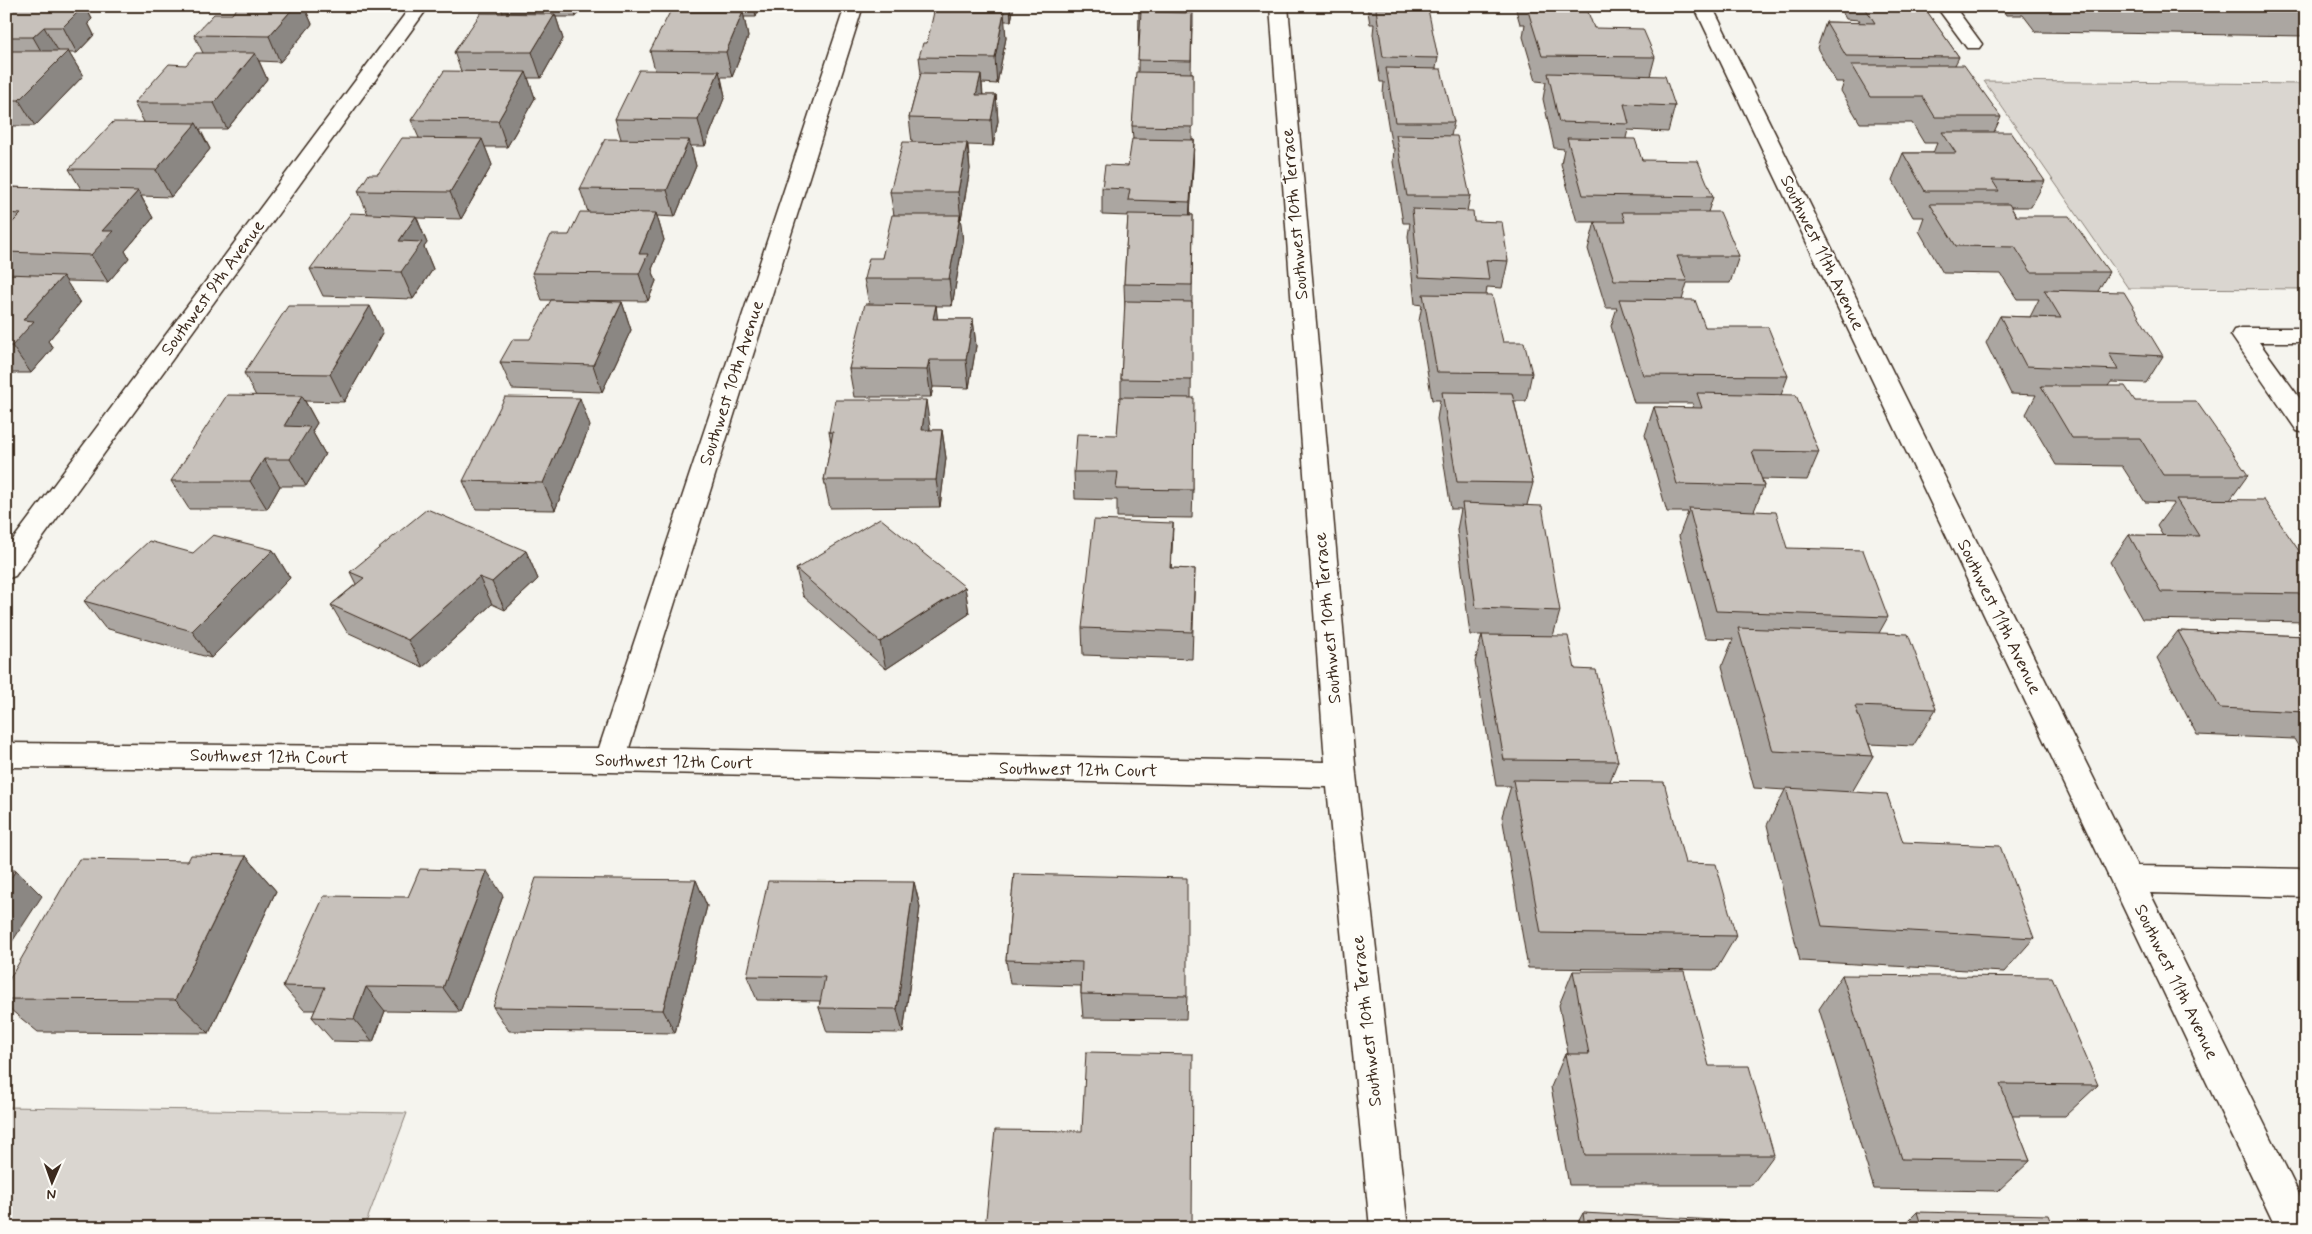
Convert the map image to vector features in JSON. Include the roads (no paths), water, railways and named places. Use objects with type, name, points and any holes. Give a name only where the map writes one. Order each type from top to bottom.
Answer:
[{"type":"street","name":"Southwest 9th Avenue","points":[[6,569],[420,6]]},
{"type":"street","name":"Southwest 10th Avenue","points":[[610,760],[854,6]]},
{"type":"street","name":"Southwest 10th Terrace","points":[[1278,6],[1341,775],[1389,1228]]},
{"type":"street","name":"Southwest 11th Avenue","points":[[1703,6],[2296,1228]]},
{"type":"street","points":[[1945,6],[1973,44]]},
{"type":"street","points":[[2306,335],[2242,335],[2306,425]]},
{"type":"street","name":"Southwest 12th Court","points":[[6,755],[610,760],[1341,775]]},
{"type":"street","points":[[2126,879],[2306,883]]}]
